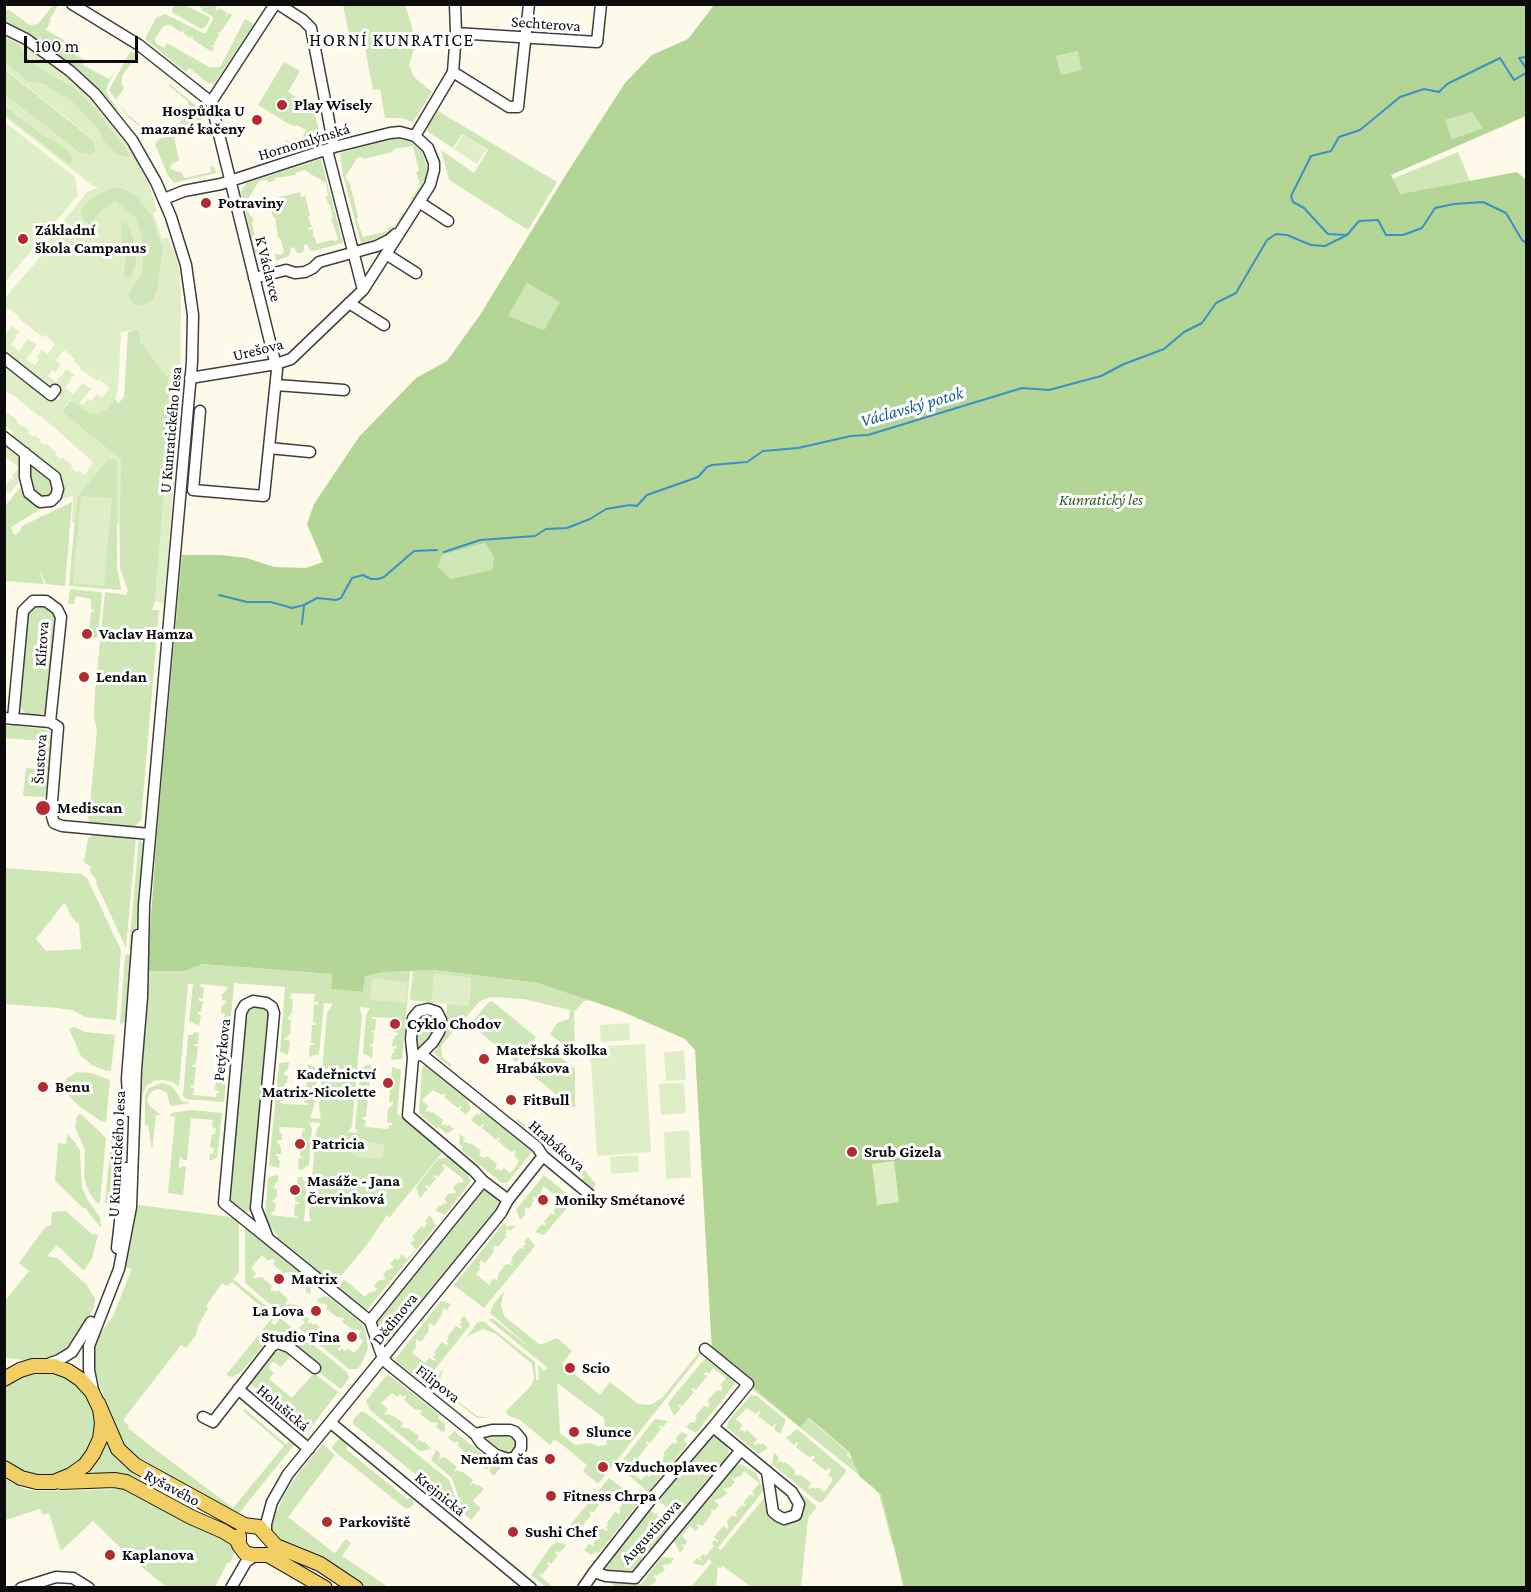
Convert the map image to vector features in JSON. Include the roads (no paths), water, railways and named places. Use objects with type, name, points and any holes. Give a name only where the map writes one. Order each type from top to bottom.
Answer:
[{"type":"main road","name":"Ryšavého","points":[[4,1364],[54,1366],[73,1374],[85,1383],[97,1400],[116,1444],[127,1460],[244,1525],[259,1527],[272,1543],[280,1548],[316,1562],[356,1587]]},
{"type":"main road","points":[[4,1379],[20,1370],[36,1366]]},
{"type":"main road","points":[[47,1482],[71,1475],[85,1465],[93,1454],[98,1444],[101,1428],[97,1400]]},
{"type":"main road","name":"Ryšavého","points":[[7,1470],[28,1481],[126,1482],[190,1517],[223,1530],[236,1539],[245,1553],[268,1555],[325,1587]]},
{"type":"main road","points":[[239,1545],[240,1534],[251,1526]]},
{"type":"main road","points":[[257,1554],[267,1546],[266,1534]]},
{"type":"street","points":[[72,4],[139,45],[211,102],[277,4],[303,20],[311,28],[331,148],[353,254],[363,290]]},
{"type":"street","points":[[363,290],[430,185],[434,163],[428,148],[415,136],[453,72],[456,33],[455,4]]},
{"type":"street","points":[[453,72],[509,107],[516,108],[519,105],[529,4]]},
{"type":"street","name":"Sechterova","points":[[456,33],[597,42],[601,4]]},
{"type":"street","name":"U Kunratického lesa","points":[[4,28],[26,39],[52,57],[95,94],[132,140],[164,199],[186,265],[193,315],[190,378],[144,905],[142,997],[136,1070],[131,1207],[119,1269],[89,1346],[89,1370],[97,1400]]},
{"type":"street","name":"K Václavce","points":[[200,411],[193,490],[264,496],[276,385],[276,364],[211,102]]},
{"type":"street","name":"Hornomlýnská","points":[[164,199],[196,188],[231,181],[331,148],[390,133],[400,132],[415,136]]},
{"type":"street","points":[[419,202],[448,221]]},
{"type":"street","points":[[254,278],[286,270],[295,273],[305,272],[319,262],[353,254],[389,240],[404,226]]},
{"type":"street","points":[[386,254],[416,273]]},
{"type":"street","name":"Urešova","points":[[190,378],[276,364],[291,359],[363,290]]},
{"type":"street","points":[[349,303],[384,325]]},
{"type":"street","points":[[6,363],[51,395],[55,390]]},
{"type":"street","points":[[276,385],[345,390]]},
{"type":"street","points":[[4,437],[25,453]]},
{"type":"street","points":[[269,448],[310,452]]},
{"type":"street","name":"Klírova","points":[[9,718],[23,612],[33,601],[46,601],[57,609],[61,616],[50,722]]},
{"type":"street","name":"Šustova","points":[[9,718],[50,722],[58,729],[51,813],[54,823],[62,826],[150,834]]},
{"type":"street","name":"U Kunratického lesa","points":[[36,1366],[64,1358],[79,1343],[91,1322],[114,1262],[126,1176],[129,1112],[127,1079],[136,952],[144,905]]},
{"type":"street","name":"Petýrkova","points":[[267,1236],[256,1208],[274,1013],[272,1007],[267,1003],[253,1001],[245,1005],[241,1012],[224,1194],[225,1206],[267,1236],[370,1321]]},
{"type":"street","name":"Hrabákova","points":[[508,1200],[408,1115],[417,1056],[537,1147],[543,1156],[589,1194]]},
{"type":"street","name":"Dědinova","points":[[251,1526],[272,1502],[288,1474],[501,1213],[508,1200],[543,1156]]},
{"type":"street","name":"Dědinova","points":[[370,1321],[483,1181]]},
{"type":"street","points":[[237,1215],[249,1214],[256,1208]]},
{"type":"street","points":[[370,1321],[383,1357]]},
{"type":"street","points":[[203,1417],[213,1422],[272,1346],[278,1343],[289,1347],[315,1368]]},
{"type":"street","name":"Augustinova","points":[[583,1587],[652,1498],[748,1384],[705,1349]]},
{"type":"street","name":"Filipova","points":[[383,1357],[475,1434]]},
{"type":"street","name":"Holušická","points":[[238,1389],[309,1449]]},
{"type":"street","name":"Krejnická","points":[[331,1423],[531,1587]]},
{"type":"street","points":[[713,1427],[767,1472]]},
{"type":"street","name":"Augustinova","points":[[594,1572],[606,1576],[635,1578],[741,1450]]},
{"type":"street","name":"Dědinova","points":[[266,1534],[266,1524],[272,1502]]},
{"type":"street","points":[[233,1583],[240,1554],[239,1545]]},
{"type":"street","points":[[233,1583],[246,1562],[257,1554]]},
{"type":"street","points":[[21,1587],[56,1577],[73,1578],[89,1587]]},
{"type":"waterway","points":[[1526,57],[1519,58],[1526,68]]},
{"type":"waterway","points":[[1526,73],[1514,80],[1500,58],[1447,84],[1439,92],[1424,89],[1400,97],[1360,130],[1339,137],[1331,151],[1311,156],[1291,196],[1293,202],[1304,208],[1328,234],[1347,235],[1359,221],[1378,220],[1386,235],[1403,235],[1422,228],[1435,208],[1483,202],[1506,213],[1526,243]]},
{"type":"waterway","name":"Václavský potok","points":[[444,552],[480,540],[535,536],[546,529],[567,528],[590,519],[606,509],[637,506],[647,495],[698,477],[707,467],[747,462],[763,451],[798,448],[851,436],[868,435],[1022,388],[1049,390],[1101,376],[1124,364],[1164,349],[1184,332],[1202,323],[1216,303],[1236,293],[1267,240],[1276,234],[1287,235],[1311,245],[1325,246],[1347,235]]},
{"type":"waterway","name":"Václavský potok","points":[[219,595],[247,602],[271,602],[292,608],[317,598],[336,600],[341,598],[352,578],[363,575],[371,579],[378,579],[384,577],[414,551],[437,550]]},
{"type":"waterway","points":[[302,624],[304,606]]},
{"type":"place","name":"Play Wisely","points":[[282,105]]},
{"type":"place","name":"Hospůdka U mazané kačeny","points":[[257,120]]},
{"type":"place","name":"Potraviny","points":[[206,203]]},
{"type":"place","name":"Základní škola Campanus","points":[[23,239]]},
{"type":"place","name":"Vaclav Hamza","points":[[87,634]]},
{"type":"place","name":"Lendan","points":[[84,677]]},
{"type":"place","name":"Mediscan","points":[[43,808]]},
{"type":"place","name":"Cyklo Chodov","points":[[395,1024]]},
{"type":"place","name":"Mateřská školka Hrabákova","points":[[484,1059]]},
{"type":"place","name":"Kadeřnictví Matrix-Nicolette","points":[[388,1083]]},
{"type":"place","name":"Benu","points":[[43,1087]]},
{"type":"place","name":"FitBull","points":[[511,1100]]},
{"type":"place","name":"Patricia","points":[[300,1144]]},
{"type":"place","name":"Srub Gizela","points":[[852,1152]]},
{"type":"place","name":"Masáže - Jana Červinková","points":[[295,1190]]},
{"type":"place","name":"Moniky Smétanové","points":[[543,1200]]},
{"type":"place","name":"Matrix","points":[[279,1279]]},
{"type":"place","name":"La Lova","points":[[316,1311]]},
{"type":"place","name":"Studio Tina","points":[[352,1337]]},
{"type":"place","name":"Scio","points":[[570,1368]]},
{"type":"place","name":"Slunce","points":[[574,1432]]},
{"type":"place","name":"Nemám čas","points":[[550,1459]]},
{"type":"place","name":"Vzduchoplavec","points":[[603,1467]]},
{"type":"place","name":"Fitness Chrpa","points":[[551,1496]]},
{"type":"place","name":"Parkoviště","points":[[327,1522]]},
{"type":"place","name":"Sushi Chef","points":[[513,1532]]},
{"type":"place","name":"Kaplanova","points":[[110,1555]]},
{"type":"district","name":"HORNÍ KUNRATICE","points":[[392,40]]},
{"type":"park label","name":"Kunratický les","points":[[1101,500]]}]
